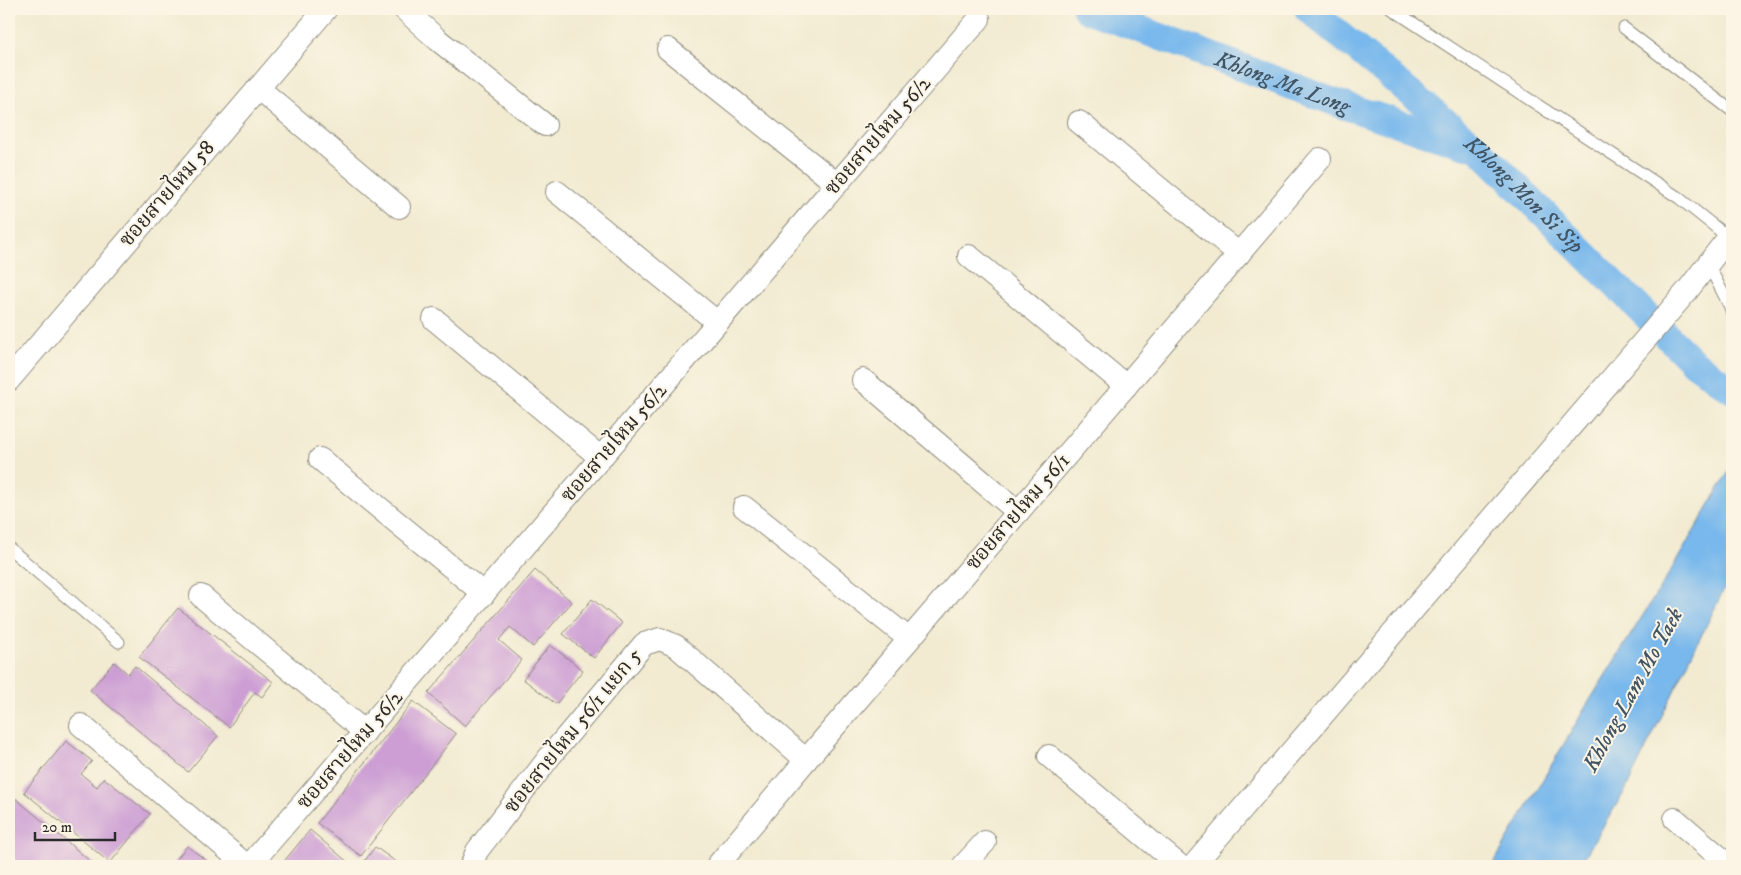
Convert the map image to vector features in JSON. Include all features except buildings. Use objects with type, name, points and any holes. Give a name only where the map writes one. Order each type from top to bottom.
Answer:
[{"type":"street","name":"ซอยสายไหม 58","points":[[9,380],[326,9]]},
{"type":"street","points":[[404,9],[438,40],[545,125]]},
{"type":"street","name":"ซอยสายไหม 56/2","points":[[248,866],[979,19]]},
{"type":"street","points":[[668,49],[837,184]]},
{"type":"street","points":[[258,88],[399,207]]},
{"type":"street","points":[[1079,122],[1239,254]]},
{"type":"street","name":"ซอยสายไหม 56/1","points":[[717,866],[1320,159]]},
{"type":"street","points":[[556,192],[717,322]]},
{"type":"street","points":[[1193,866],[1687,291],[1730,235]]},
{"type":"street","points":[[969,256],[1126,386]]},
{"type":"street","points":[[434,319],[601,458]]},
{"type":"street","points":[[863,380],[1018,512]]},
{"type":"street","points":[[320,459],[484,594]]},
{"type":"street","points":[[744,507],[909,639]]},
{"type":"street","points":[[201,596],[365,732]]},
{"type":"street","name":"ซอยสายไหม 56/1 แยก 5","points":[[471,866],[477,851],[551,755],[644,644],[660,639],[676,646],[806,760]]},
{"type":"street","points":[[81,725],[248,866]]},
{"type":"street","points":[[1049,756],[1180,866]]},
{"type":"street","points":[[1675,819],[1730,866]]},
{"type":"street","points":[[963,866],[985,842]]},
{"type":"lane","points":[[1392,9],[1678,198],[1730,235]]},
{"type":"lane","points":[[1624,28],[1732,111]]},
{"type":"lane","points":[[1708,264],[1730,306],[1732,314]]},
{"type":"lane","points":[[9,548],[119,642]]},
{"type":"water","name":"Khlong Lam Mo Taek","points":[[1732,466],[1732,573],[1626,789],[1579,866],[1492,866],[1588,703],[1670,572]]},
{"type":"waterway","name":"Khlong Ma Long","points":[[1086,9],[1345,106],[1465,145]]},
{"type":"waterway","name":"Khlong Mon Si Sip","points":[[1308,9],[1481,151],[1692,361],[1732,390]]}]
